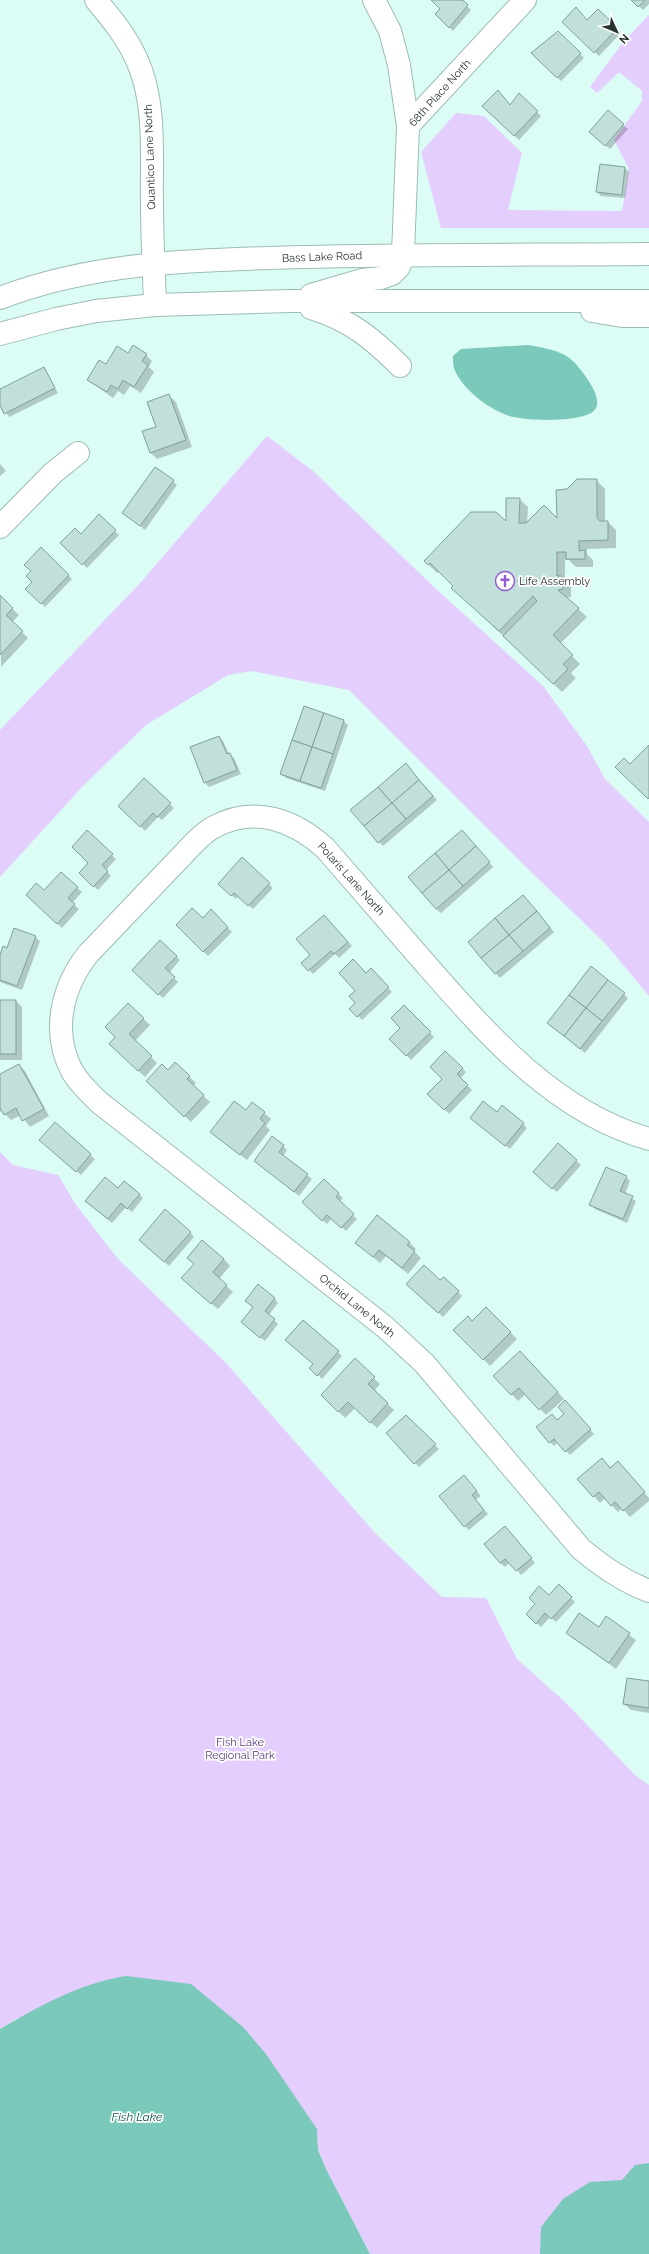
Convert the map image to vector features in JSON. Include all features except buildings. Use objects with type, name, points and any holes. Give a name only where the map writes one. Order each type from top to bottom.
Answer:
[{"type":"street","name":"Quantico Lane North","points":[[96,0],[116,24],[136,58],[146,93],[151,138],[154,304]]},
{"type":"street","points":[[374,0],[390,31],[399,65],[408,126]]},
{"type":"street","name":"68th Place North","points":[[403,254],[408,126],[525,0]]},
{"type":"street","name":"Bass Lake Road","points":[[0,298],[21,290],[82,274],[127,266],[225,259],[403,254],[649,254]]},
{"type":"street","points":[[291,301],[362,280],[381,278],[392,274],[399,267],[403,254]]},
{"type":"street","points":[[291,301],[333,314],[360,329],[400,366]]},
{"type":"street","points":[[0,334],[56,319],[96,311],[154,304],[291,301],[649,301]]},
{"type":"street","points":[[540,302],[622,316],[649,316]]},
{"type":"street","points":[[0,527],[53,473],[78,453]]},
{"type":"street","name":"Polaris Lane North","points":[[61,1032],[62,1010],[66,990],[77,968],[163,875],[195,842],[214,827],[235,819],[266,817],[285,821],[303,830],[325,848],[468,1013],[518,1062],[557,1093],[584,1111],[626,1133],[649,1139]]},
{"type":"street","name":"Orchid Lane North","points":[[61,1032],[65,1056],[72,1072],[80,1084],[100,1103],[385,1328],[424,1364],[581,1549],[605,1569],[625,1581],[649,1591]]},
{"type":"green space","points":[[649,15],[649,228],[441,228],[421,152],[456,113],[484,116],[522,153],[508,210],[622,211],[629,169],[614,140],[642,101],[642,91],[619,72],[597,93],[590,87],[623,42]]},
{"type":"green space","points":[[267,436],[313,471],[435,588],[543,686],[587,746],[605,779],[649,822],[649,996],[605,943],[531,872],[349,690],[251,671],[228,675],[146,725],[82,787],[0,877],[0,730],[141,582]]},
{"type":"green space","name":"Fish Lake Regional Park","points":[[0,1152],[13,1165],[58,1175],[76,1205],[118,1259],[226,1363],[376,1534],[442,1597],[486,1598],[517,1659],[565,1702],[635,1775],[649,1785],[649,2254],[370,2254],[326,2169],[318,2149],[317,2129],[18,2018],[0,2029]]},
{"type":"water","points":[[528,345],[556,351],[570,358],[576,364],[588,380],[597,397],[596,408],[591,413],[558,420],[532,419],[506,415],[497,411],[471,392],[463,384],[454,368],[453,356],[461,349]]},
{"type":"water","name":"Fish Lake","points":[[126,1976],[191,1984],[243,2027],[266,2054],[317,2129],[318,2150],[326,2169],[370,2254],[0,2254],[0,2029],[61,1996],[109,1979]]},
{"type":"water","points":[[649,2163],[649,2254],[540,2254],[541,2227],[563,2199],[590,2182],[622,2180],[635,2165]]},
{"type":"place","name":"Life Assembly","points":[[505,581]]}]
